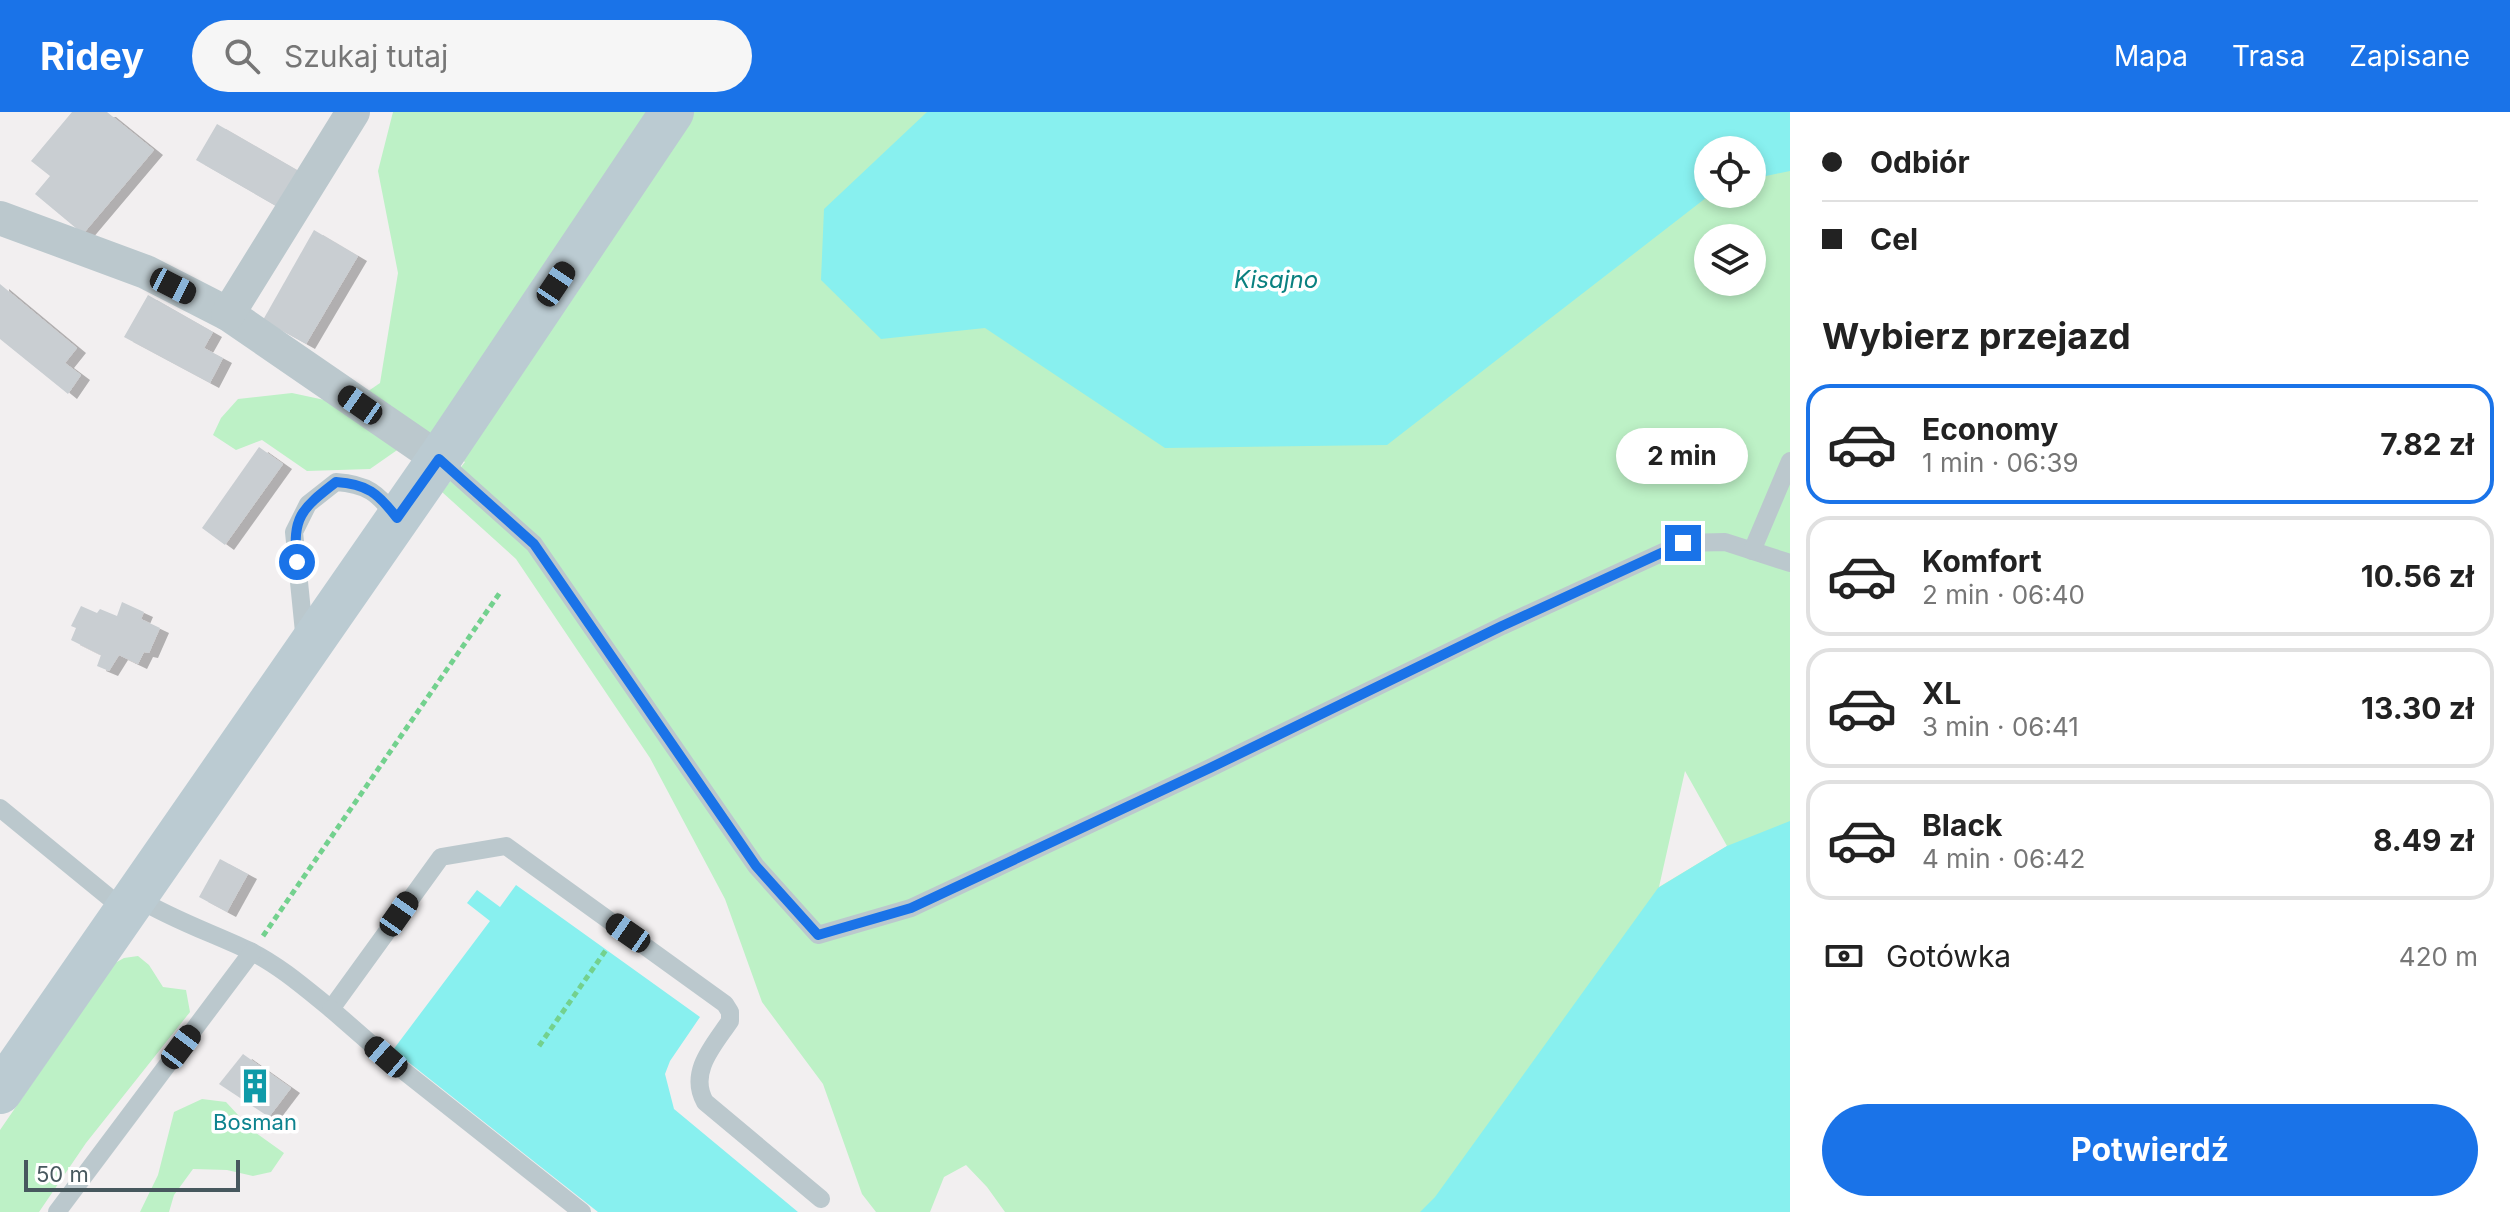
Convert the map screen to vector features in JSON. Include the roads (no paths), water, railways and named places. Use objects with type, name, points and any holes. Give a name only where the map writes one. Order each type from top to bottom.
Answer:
[{"type":"main road","points":[[0,1092],[439,459],[672,112]]},
{"type":"street","points":[[228,314],[353,112]]},
{"type":"street","points":[[0,218],[146,272],[228,314],[439,459]]},
{"type":"lane","points":[[439,459],[534,544],[756,866],[818,935],[911,908],[1683,543],[1725,542],[1790,563]]},
{"type":"lane","points":[[1752,551],[1790,461]]},
{"type":"lane","points":[[305,651],[294,532],[308,504],[336,482],[361,484],[384,500],[397,518]]},
{"type":"lane","points":[[0,808],[132,905],[160,912],[252,952],[290,976],[386,1057],[582,1212]]},
{"type":"lane","points":[[331,1009],[441,857],[506,846],[725,1004],[730,1012],[730,1021],[699,1069],[700,1094],[705,1102],[821,1199]]},
{"type":"lane","points":[[57,1212],[252,952]]},
{"type":"water","name":"Kisajno","points":[[927,112],[1790,112],[1790,171],[1766,176],[1766,136],[1694,136],[1694,207],[1387,445],[1165,448],[985,328],[881,339],[821,280],[824,209]]},
{"type":"water","points":[[1790,821],[1790,1212],[1420,1212],[1435,1197],[1658,888],[1727,846]]},
{"type":"water","points":[[516,885],[700,1017],[670,1061],[665,1074],[674,1109],[798,1212],[598,1212],[393,1050],[490,921],[467,903],[477,890],[500,907]]},
{"type":"place","name":"Bosman","points":[[255,1086]]}]
